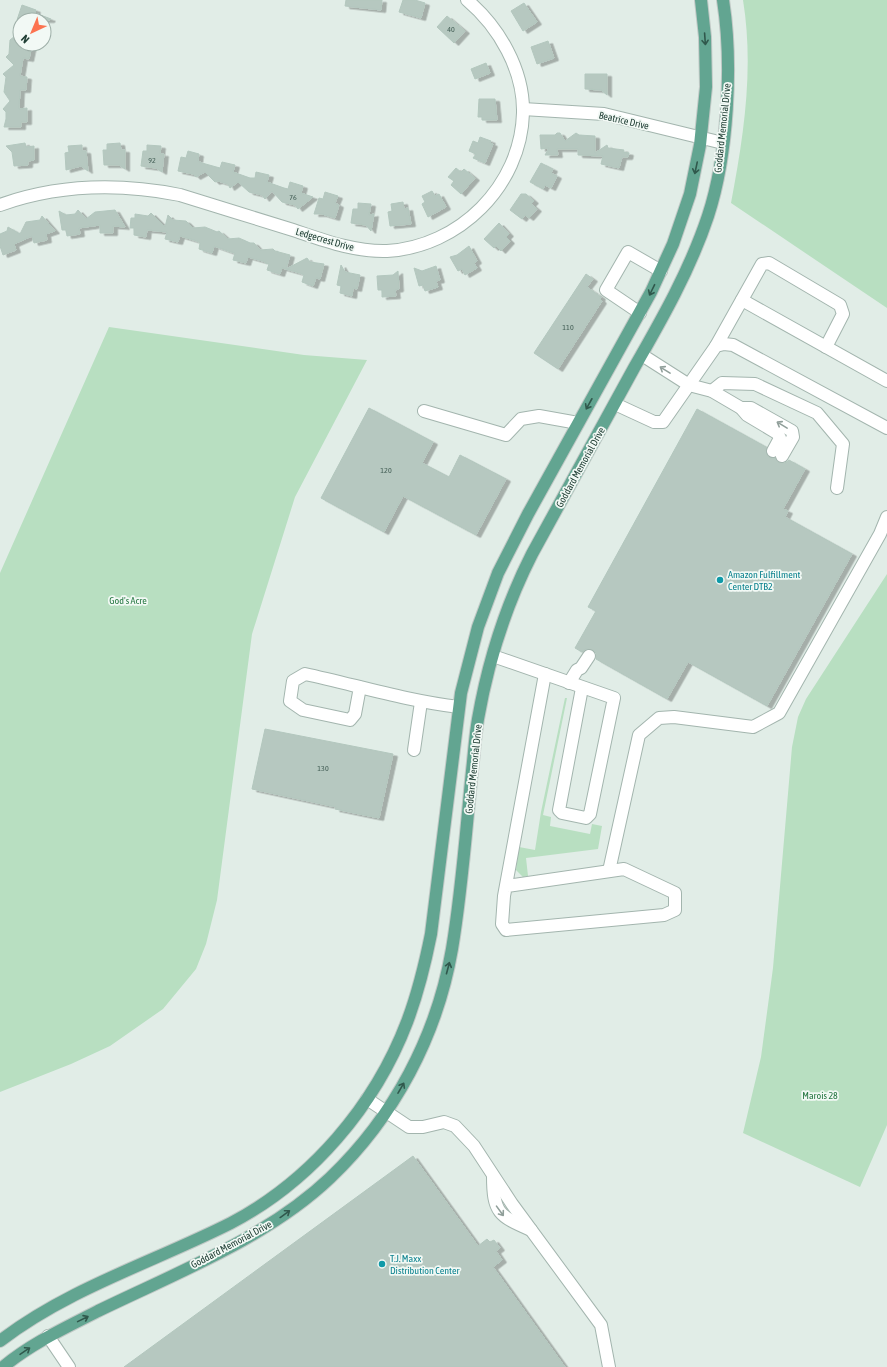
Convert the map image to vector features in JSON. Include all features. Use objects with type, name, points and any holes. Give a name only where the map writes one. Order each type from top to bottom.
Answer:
[{"type":"main road","name":"Goddard Memorial Drive","points":[[0,1341],[34,1318],[70,1298],[232,1222],[263,1203],[315,1161],[345,1129],[367,1099],[399,1042],[415,1000],[424,968],[431,934],[461,693],[478,626],[498,573],[528,514],[640,313],[661,271],[686,207],[696,168],[701,138],[706,87],[706,60],[701,0]]},
{"type":"main road","name":"Goddard Memorial Drive","points":[[3,1367],[48,1336],[241,1241],[282,1216],[338,1169],[368,1137],[386,1113],[400,1090],[426,1039],[449,964],[455,929],[478,719],[502,622],[524,570],[670,303],[698,245],[717,183],[723,143],[728,60],[724,0]]},
{"type":"street","name":"Ledgecrest Drive","points":[[0,204],[60,190],[112,187],[150,190],[187,198],[346,247],[372,251],[399,250],[425,244],[452,232],[472,217],[488,201],[509,168],[521,131],[523,109],[513,62],[492,25],[481,11],[467,0]]},
{"type":"street","name":"Beatrice Drive","points":[[523,109],[604,114],[723,143]]},
{"type":"street","points":[[640,313],[606,290],[628,252],[661,271]]},
{"type":"street","points":[[615,404],[654,422],[663,422],[716,346],[762,264],[769,263],[840,305],[843,314],[826,347]]},
{"type":"street","points":[[742,300],[887,381]]},
{"type":"street","points":[[716,346],[733,345],[887,428]]},
{"type":"street","points":[[642,355],[689,385],[712,391],[741,408],[747,415],[777,433],[780,438],[778,454]]},
{"type":"street","points":[[712,391],[722,382],[755,384],[817,413],[843,444],[837,488]]},
{"type":"street","points":[[424,411],[506,435],[521,419],[539,416],[578,423]]},
{"type":"street","points":[[609,871],[639,735],[659,718],[674,717],[753,727],[779,713],[880,534],[887,517]]},
{"type":"street","points":[[569,683],[577,670],[582,668],[585,654]]},
{"type":"street","points":[[493,656],[582,688],[608,694],[614,698],[590,814],[586,818],[562,813],[559,810],[582,688]]},
{"type":"street","points":[[360,687],[355,714],[350,720],[303,710],[290,702],[293,681],[305,674],[360,687],[421,702],[459,707]]},
{"type":"street","points":[[507,886],[624,869],[675,892],[675,910],[664,915],[506,930],[502,924],[507,886],[545,674]]},
{"type":"street","points":[[414,750],[421,702]]},
{"type":"street","points":[[367,1099],[409,1127],[423,1127],[444,1122],[454,1126],[474,1146],[493,1176],[601,1325],[609,1367]]},
{"type":"street","points":[[48,1336],[69,1367]]},
{"type":"green space","points":[[743,0],[887,0],[887,308],[731,203],[740,152],[746,102],[748,51]]},
{"type":"green space","name":"God's Acre","points":[[109,327],[304,355],[367,360],[295,497],[252,634],[217,900],[206,944],[196,969],[163,1009],[110,1046],[71,1064],[0,1092],[0,573]]},
{"type":"green space","name":"Marois 28","points":[[887,574],[887,1125],[860,1187],[743,1133],[761,1057],[773,968],[792,747],[798,717],[806,699]]},
{"type":"green space","points":[[565,698],[567,698],[543,815],[551,817],[550,826],[590,834],[592,824],[602,826],[598,849],[526,858],[528,876],[523,877],[516,870],[519,847],[535,850],[541,812]]},
{"type":"building","points":[[346,0],[382,0],[381,10],[345,6]]},
{"type":"building","points":[[403,0],[415,0],[425,3],[421,18],[399,12]]},
{"type":"building","points":[[524,3],[537,22],[523,31],[511,11]]},
{"type":"building","points":[[22,5],[36,10],[35,12],[20,12]]},
{"type":"building","points":[[447,16],[465,31],[454,43],[437,27]]},
{"type":"building","points":[[12,38],[12,52],[30,52],[29,59],[23,58],[20,76],[27,77],[26,90],[20,90],[19,109],[27,108],[27,122],[21,122],[21,127],[4,127],[6,112],[3,109],[10,101],[4,92],[6,77],[3,74],[14,65],[6,57],[9,54],[10,40]]},
{"type":"building","points":[[548,41],[554,58],[537,64],[531,47]]},
{"type":"building","points":[[486,63],[490,73],[475,79],[471,69]]},
{"type":"building","points":[[585,74],[607,74],[607,95],[601,90],[585,89]]},
{"type":"building","points":[[479,99],[495,99],[497,120],[482,120],[482,117],[478,117]]},
{"type":"building","points":[[560,133],[565,141],[576,133],[579,135],[595,136],[595,153],[607,145],[608,148],[624,150],[623,152],[629,153],[628,157],[622,157],[619,168],[601,164],[603,156],[578,155],[578,149],[557,149],[558,155],[545,155],[549,148],[541,149],[540,135],[555,135]]},
{"type":"building","points":[[480,137],[491,141],[490,143],[493,144],[485,163],[473,158],[476,154],[469,151],[473,141],[478,143]]},
{"type":"building","points":[[25,143],[26,147],[34,146],[34,160],[28,161],[28,165],[14,166],[12,152],[6,146]]},
{"type":"building","points":[[120,143],[121,150],[125,150],[125,169],[119,165],[104,165],[103,150],[107,150],[107,144]]},
{"type":"building","points":[[82,145],[82,151],[86,151],[88,171],[81,166],[66,170],[65,153],[69,152],[68,146]]},
{"type":"building","points":[[147,145],[161,146],[160,154],[164,154],[162,172],[156,168],[141,166],[143,151],[147,151]]},
{"type":"building","points":[[188,151],[199,154],[198,161],[202,163],[220,168],[222,162],[235,165],[233,172],[250,178],[255,178],[256,172],[269,175],[267,182],[284,188],[288,189],[290,182],[303,186],[301,193],[313,197],[298,209],[295,205],[282,202],[272,191],[265,199],[262,195],[249,192],[238,182],[230,188],[228,184],[218,181],[215,182],[205,172],[196,177],[193,174],[178,171],[181,157],[186,158]]},
{"type":"building","points":[[541,163],[553,169],[551,173],[557,176],[551,188],[545,185],[543,189],[530,182]]},
{"type":"building","points":[[456,168],[461,172],[464,169],[475,178],[461,194],[451,185],[454,181],[448,177]]},
{"type":"building","points":[[432,191],[435,196],[439,194],[446,207],[428,217],[422,204],[425,202],[422,196]]},
{"type":"building","points":[[325,192],[338,196],[335,203],[339,205],[335,218],[322,214],[314,214],[319,198],[323,199]]},
{"type":"building","points":[[521,194],[526,194],[534,201],[531,204],[537,209],[529,218],[525,215],[522,219],[510,210]]},
{"type":"building","points":[[403,202],[404,209],[408,208],[411,224],[390,226],[388,212],[392,211],[391,204]]},
{"type":"building","points":[[358,203],[371,204],[369,215],[374,214],[371,231],[366,225],[351,223],[353,209],[358,209]]},
{"type":"building","points":[[78,210],[86,219],[95,212],[115,210],[125,227],[113,226],[113,233],[100,233],[100,225],[79,228],[80,234],[67,236],[66,230],[62,230],[59,211],[66,215],[75,214]]},
{"type":"building","points":[[151,213],[165,227],[168,215],[173,220],[186,221],[193,228],[205,227],[217,232],[219,231],[228,239],[239,238],[250,243],[254,243],[260,250],[273,249],[275,251],[290,255],[286,269],[307,258],[310,262],[324,264],[320,279],[316,278],[313,286],[302,282],[304,275],[300,273],[282,268],[280,274],[267,270],[269,264],[248,257],[246,263],[233,260],[235,253],[214,246],[212,253],[199,249],[200,243],[197,241],[180,236],[178,242],[165,239],[167,232],[147,230],[146,237],[134,235],[134,228],[130,228],[131,218],[135,218],[135,214],[148,216]]},
{"type":"building","points":[[42,216],[55,231],[46,234],[47,240],[34,243],[32,236],[14,244],[16,250],[3,255],[0,246],[0,234],[7,231],[8,227],[20,234],[26,222],[40,220]]},
{"type":"building","points":[[499,223],[509,234],[506,237],[510,241],[501,251],[496,246],[494,248],[484,239]]},
{"type":"building","points":[[469,246],[477,261],[474,263],[477,268],[465,275],[462,269],[458,271],[450,257],[457,255]]},
{"type":"building","points":[[341,265],[345,272],[360,275],[357,289],[353,288],[352,296],[340,293],[341,286],[337,285]]},
{"type":"building","points":[[436,266],[440,280],[436,281],[438,287],[425,291],[423,285],[419,286],[414,268],[422,271]]},
{"type":"building","points":[[398,271],[399,289],[395,290],[396,296],[382,297],[382,290],[378,290],[377,276],[393,275]]},
{"type":"building","points":[[586,274],[593,279],[587,287],[601,297],[600,299],[602,301],[558,369],[534,353]]},
{"type":"building","points":[[369,408],[433,442],[422,463],[449,477],[460,455],[506,479],[476,535],[403,496],[384,532],[321,498]]},
{"type":"building","name":"Amazon Fulfillment Center DTB2","points":[[697,409],[766,447],[767,455],[770,458],[775,458],[779,463],[785,463],[789,460],[805,469],[783,509],[788,511],[785,517],[852,554],[767,706],[688,662],[667,699],[596,659],[596,653],[593,650],[586,649],[582,652],[575,648],[596,611],[588,607]]},
{"type":"building","points":[[265,729],[393,754],[379,818],[252,789]]},
{"type":"building","name":"T.J. Maxx Distribution Center","points":[[413,1156],[478,1246],[487,1239],[490,1242],[494,1240],[500,1248],[496,1251],[502,1260],[493,1267],[565,1367],[124,1367]]},
{"type":"place","name":"Amazon Fulfillment Center DTB2","points":[[720,580]]},
{"type":"place","name":"T.J. Maxx Distribution Center","points":[[382,1264]]}]
